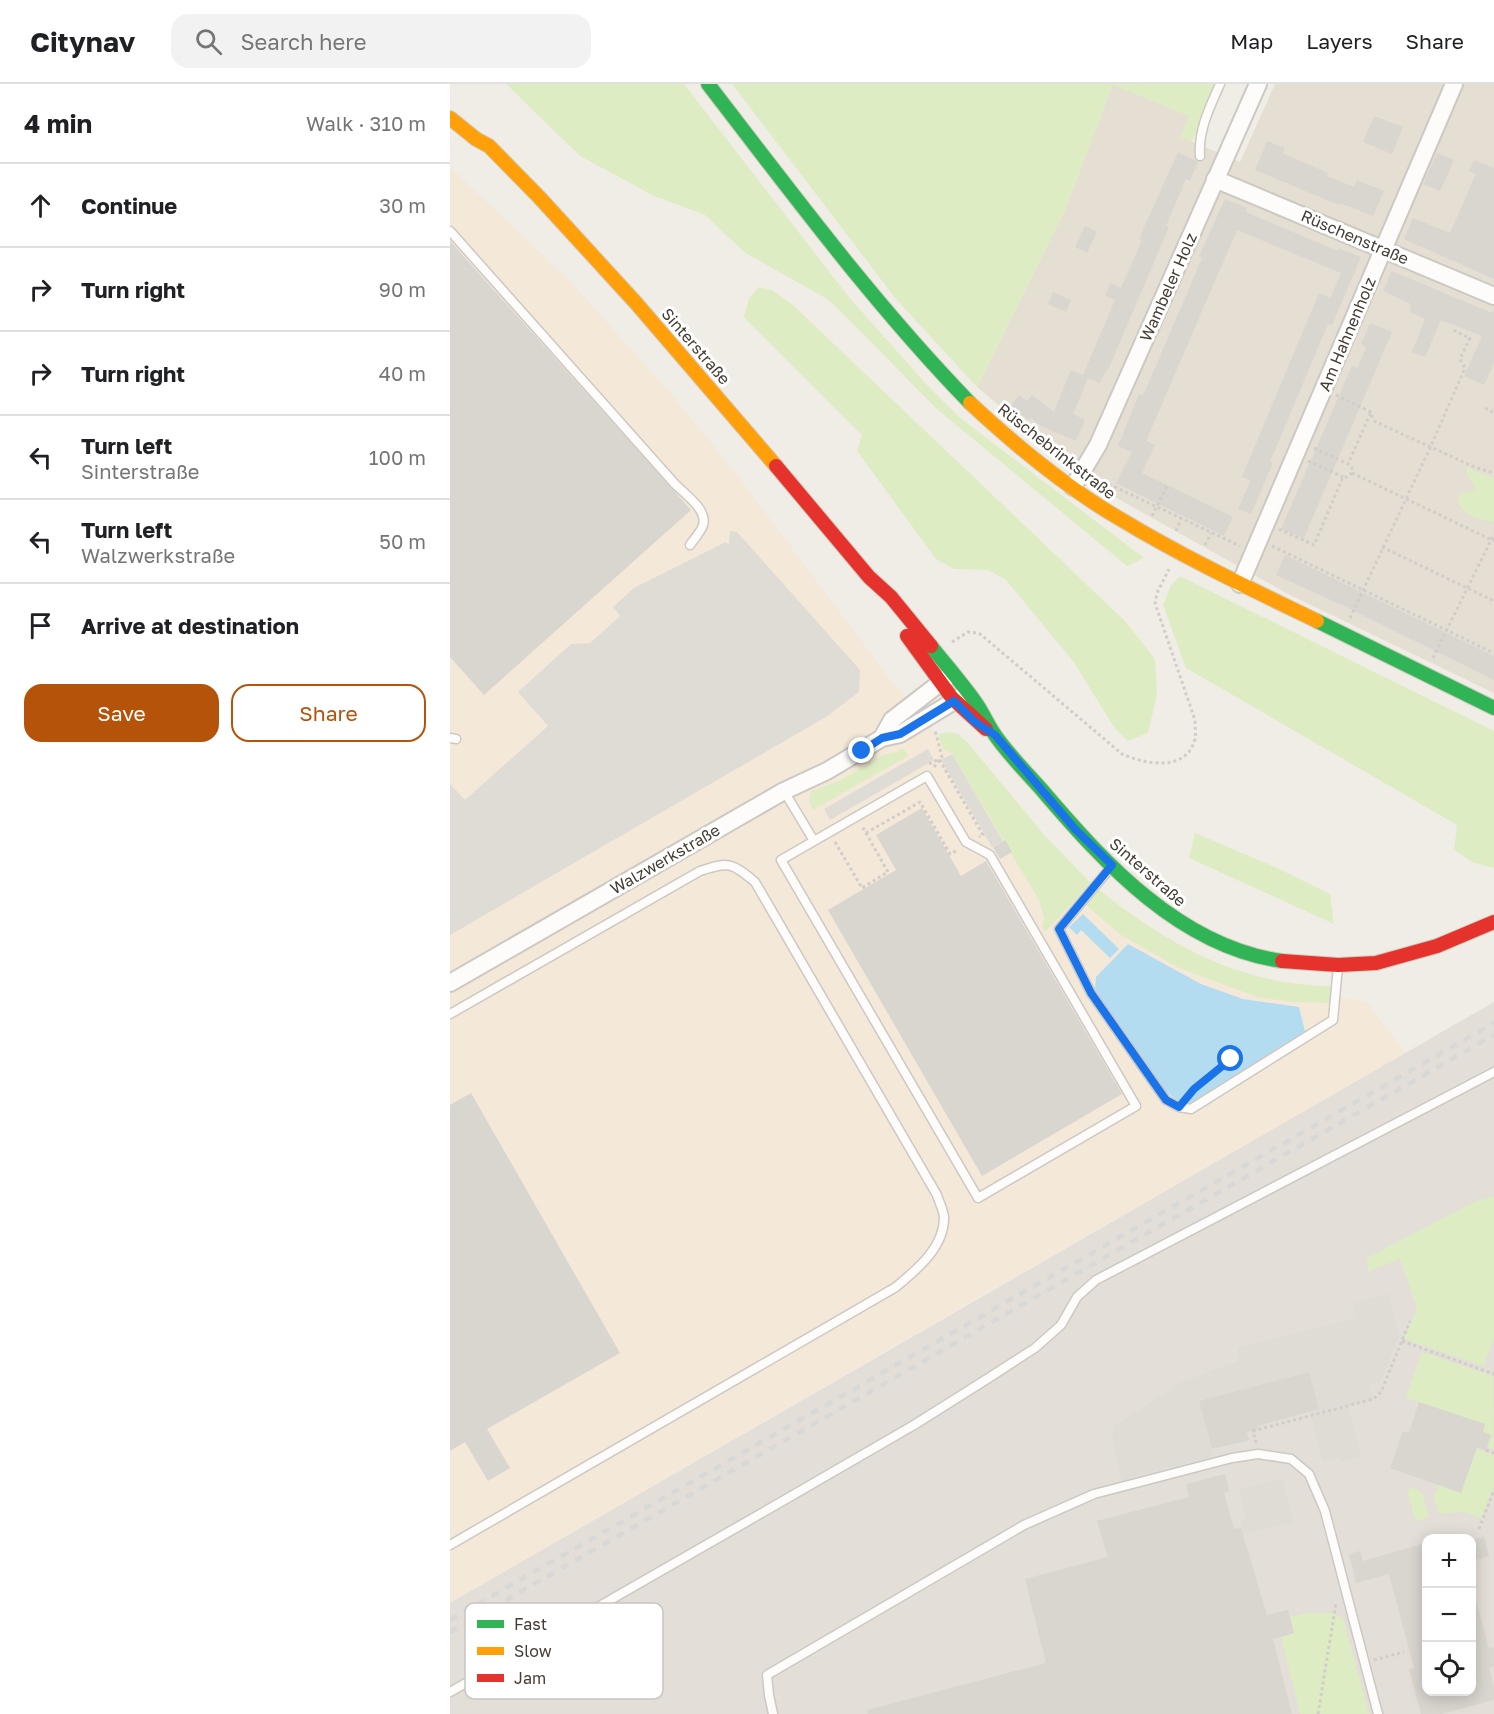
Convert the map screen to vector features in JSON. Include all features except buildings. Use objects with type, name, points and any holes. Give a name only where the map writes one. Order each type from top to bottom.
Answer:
[{"type":"street","name":"Rüschebrinkstraße","points":[[708,84],[815,224],[932,364],[1014,442],[1073,487],[1146,536],[1494,708]]},
{"type":"street","name":"Wambeler Holz","points":[[1073,487],[1098,445],[1258,84]]},
{"type":"street","name":"Am Hahnenholz","points":[[1240,584],[1454,84]]},
{"type":"street","name":"Sinterstraße","points":[[452,112],[476,139],[489,146],[611,274],[685,357],[869,577],[891,597],[961,697],[980,708],[995,735],[1075,829],[1138,890],[1198,933],[1226,946],[1263,958],[1299,963],[1338,965],[1376,963],[1437,946],[1494,922]]},
{"type":"street","name":"Rüschenstraße","points":[[1215,179],[1494,296]]},
{"type":"street","name":"Walzwerkstraße","points":[[882,738],[892,720],[946,678]]},
{"type":"street","name":"Walzwerkstraße","points":[[450,983],[784,791],[826,771],[882,738],[900,734],[961,697]]},
{"type":"lane","points":[[1200,156],[1203,128],[1220,84]]},
{"type":"lane","points":[[450,231],[674,483],[700,509],[704,520],[703,526],[690,545]]},
{"type":"lane","points":[[927,776],[969,844],[990,855],[1136,1106],[978,1198],[781,860],[927,776]]},
{"type":"lane","points":[[784,791],[814,841]]},
{"type":"lane","points":[[450,1014],[700,871],[723,863],[739,869],[755,882],[937,1195],[944,1218],[939,1240],[923,1264],[896,1287],[450,1545]]},
{"type":"lane","points":[[1112,865],[1059,929],[1091,993],[1166,1100],[1179,1107],[1191,1108],[1332,1020],[1338,965]]},
{"type":"lane","points":[[605,1603],[854,1460],[987,1380],[1035,1348],[1061,1325],[1077,1297],[1096,1280],[1494,1072]]},
{"type":"lane","points":[[773,1714],[768,1675],[1024,1525],[1094,1494],[1232,1458],[1258,1454],[1291,1459],[1310,1474],[1325,1511],[1378,1714]]},
{"type":"lane","points":[[450,1692],[465,1683]]},
{"type":"path","points":[[1347,625],[1465,368],[1460,359],[1470,338],[1454,330]]},
{"type":"path","points":[[1332,393],[1371,412],[1376,422],[1430,448],[1494,473]]},
{"type":"path","points":[[1485,408],[1494,413]]},
{"type":"path","points":[[1348,464],[1371,412]]},
{"type":"path","points":[[1310,446],[1348,464],[1352,468],[1352,473]]},
{"type":"path","points":[[1304,459],[1343,477],[1352,473]]},
{"type":"path","points":[[1352,473],[1493,540]]},
{"type":"path","points":[[1274,527],[1314,545],[1343,477]]},
{"type":"path","points":[[1098,479],[1246,550]]},
{"type":"path","points":[[1150,520],[1167,486]]},
{"type":"path","points":[[1128,500],[1131,495]]},
{"type":"path","points":[[1175,533],[1182,519]]},
{"type":"path","points":[[1204,547],[1211,533]]},
{"type":"path","points":[[1430,665],[1494,534]]},
{"type":"path","points":[[1267,544],[1494,653]]},
{"type":"path","points":[[1382,547],[1494,601]]},
{"type":"path","points":[[952,642],[968,632],[979,633],[1122,754],[1139,761],[1157,764],[1173,762],[1187,753],[1195,739],[1195,720],[1155,603],[1168,569]]},
{"type":"path","points":[[935,728],[942,757]]},
{"type":"path","points":[[866,833],[920,802],[950,854],[983,835],[939,759],[921,769]]},
{"type":"path","points":[[830,832],[862,888],[888,872],[856,817]]},
{"type":"path","points":[[1179,1107],[1194,1089],[1231,1059]]},
{"type":"path","points":[[1258,1454],[1253,1431],[1373,1399],[1381,1392],[1410,1321]]},
{"type":"path","points":[[1402,1341],[1494,1374]]},
{"type":"path","points":[[1486,1450],[1494,1453]]},
{"type":"path","points":[[1479,1528],[1494,1490]]},
{"type":"path","points":[[1318,1714],[1341,1572]]},
{"type":"path","points":[[1375,1660],[1404,1652]]},
{"type":"shaded area","points":[[1113,84],[1190,116],[1181,137],[1240,162],[1275,84],[1494,84],[1494,693],[1290,595],[1095,486],[977,387],[1065,210]]},
{"type":"shaded area","points":[[450,167],[571,282],[672,395],[735,472],[886,674],[1046,870],[1141,932],[1226,979],[1367,1002],[1406,1054],[450,1603]]},
{"type":"shaded area","points":[[730,531],[737,532],[860,670],[859,692],[826,717],[450,935],[450,784],[465,800],[548,726],[518,692],[571,644],[590,643],[620,616],[613,607],[634,588],[726,542],[729,545]]},
{"type":"shaded area","points":[[928,749],[934,760],[830,820],[824,809]]},
{"type":"shaded area","points":[[952,754],[1003,841],[992,847],[941,760]]},
{"type":"shaded area","points":[[1494,1002],[1494,1714],[450,1714],[450,1603]]},
{"type":"shaded area","points":[[1388,1294],[1399,1337],[1380,1382],[1370,1386],[1373,1399],[1348,1406],[1361,1457],[1341,1462],[1339,1458],[1322,1461],[1310,1411],[1319,1408],[1309,1372],[1199,1401],[1213,1456],[1122,1480],[1112,1438],[1114,1426],[1184,1381],[1239,1361],[1238,1348],[1356,1318],[1353,1304]]},
{"type":"shaded area","points":[[1282,1478],[1293,1522],[1243,1534],[1240,1521],[1246,1519],[1239,1489]]},
{"type":"green space","points":[[506,84],[684,84],[848,296],[927,385],[959,417],[1144,558],[1127,566],[938,410],[829,300],[744,252],[705,215],[654,196],[580,156]]},
{"type":"green space","points":[[732,84],[1216,84],[1192,142],[1180,137],[1189,116],[1113,85],[1065,210],[977,387],[896,299]]},
{"type":"green space","points":[[759,287],[772,290],[794,306],[1125,621],[1155,659],[1157,694],[1148,733],[1128,741],[1114,727],[1073,661],[1006,580],[988,570],[954,569],[936,559],[857,451],[862,435],[744,317],[749,298]]},
{"type":"green space","points":[[1466,467],[1494,478],[1494,522],[1469,514],[1458,503],[1460,494],[1475,490]]},
{"type":"green space","points":[[1180,576],[1494,731],[1494,868],[1472,862],[1454,850],[1457,825],[1186,668],[1163,605],[1171,585]]},
{"type":"green space","points":[[948,732],[958,734],[967,742],[1046,837],[1091,883],[1045,932],[1042,927],[1044,919],[1039,900],[952,754],[943,749],[938,734]]},
{"type":"green space","points":[[903,748],[908,756],[813,810],[809,802],[811,791],[839,781],[883,755]]},
{"type":"green space","points":[[1195,833],[1277,868],[1330,894],[1334,924],[1189,858]]},
{"type":"green space","points":[[1097,888],[1151,927],[1207,958],[1268,979],[1334,986],[1332,1003],[1292,1002],[1257,997],[1179,968],[1121,935],[1084,903]]},
{"type":"green space","points":[[1494,1196],[1494,1338],[1484,1366],[1404,1339],[1417,1309],[1400,1259],[1368,1272],[1367,1258],[1474,1202]]},
{"type":"green space","points":[[1422,1352],[1493,1376],[1494,1449],[1487,1447],[1491,1435],[1483,1432],[1485,1424],[1406,1398]]},
{"type":"green space","points":[[1476,1449],[1494,1455],[1494,1487],[1481,1518],[1463,1512],[1439,1514],[1434,1498],[1438,1485],[1461,1492]]},
{"type":"green space","points":[[1412,1487],[1422,1493],[1428,1514],[1428,1517],[1419,1521],[1415,1519],[1407,1491]]},
{"type":"green space","points":[[1306,1613],[1331,1613],[1343,1618],[1369,1714],[1300,1714],[1281,1637],[1294,1633],[1290,1617]]},
{"type":"water","points":[[1083,914],[1119,949],[1110,958],[1081,930],[1077,935],[1069,927]]},
{"type":"water","points":[[1128,944],[1201,984],[1243,999],[1299,1007],[1305,1031],[1301,1036],[1191,1103],[1178,1100],[1162,1086],[1104,1005],[1095,988],[1096,977]]},
{"type":"railway","points":[[480,1603],[1494,1023]]},
{"type":"railway","points":[[501,1603],[1494,1035]]},
{"type":"railway","points":[[450,1620],[465,1611]]},
{"type":"railway","points":[[450,1632],[465,1623]]},
{"type":"traffic: fast","points":[[708,84],[802,207],[867,287],[900,327],[970,403]]},
{"type":"traffic: fast","points":[[1317,621],[1494,708]]},
{"type":"traffic: fast","points":[[931,646],[971,696],[1006,749],[1066,818],[1119,873],[1178,920],[1211,939],[1245,953],[1282,961]]},
{"type":"traffic: slow","points":[[450,118],[476,139],[489,146],[539,197],[636,303],[776,466]]},
{"type":"traffic: slow","points":[[970,403],[1043,466],[1102,508],[1194,560],[1317,621]]},
{"type":"traffic: jam","points":[[776,466],[869,577],[891,597],[931,646]]},
{"type":"traffic: jam","points":[[907,636],[952,698],[986,729]]},
{"type":"traffic: jam","points":[[1282,961],[1338,965],[1376,963],[1437,946],[1494,922]]},
{"type":"route","points":[[862,751],[882,738],[900,734],[954,701],[975,722],[995,735],[1075,829],[1112,865],[1059,929],[1091,993],[1166,1100],[1179,1107],[1194,1089],[1231,1059]]}]
